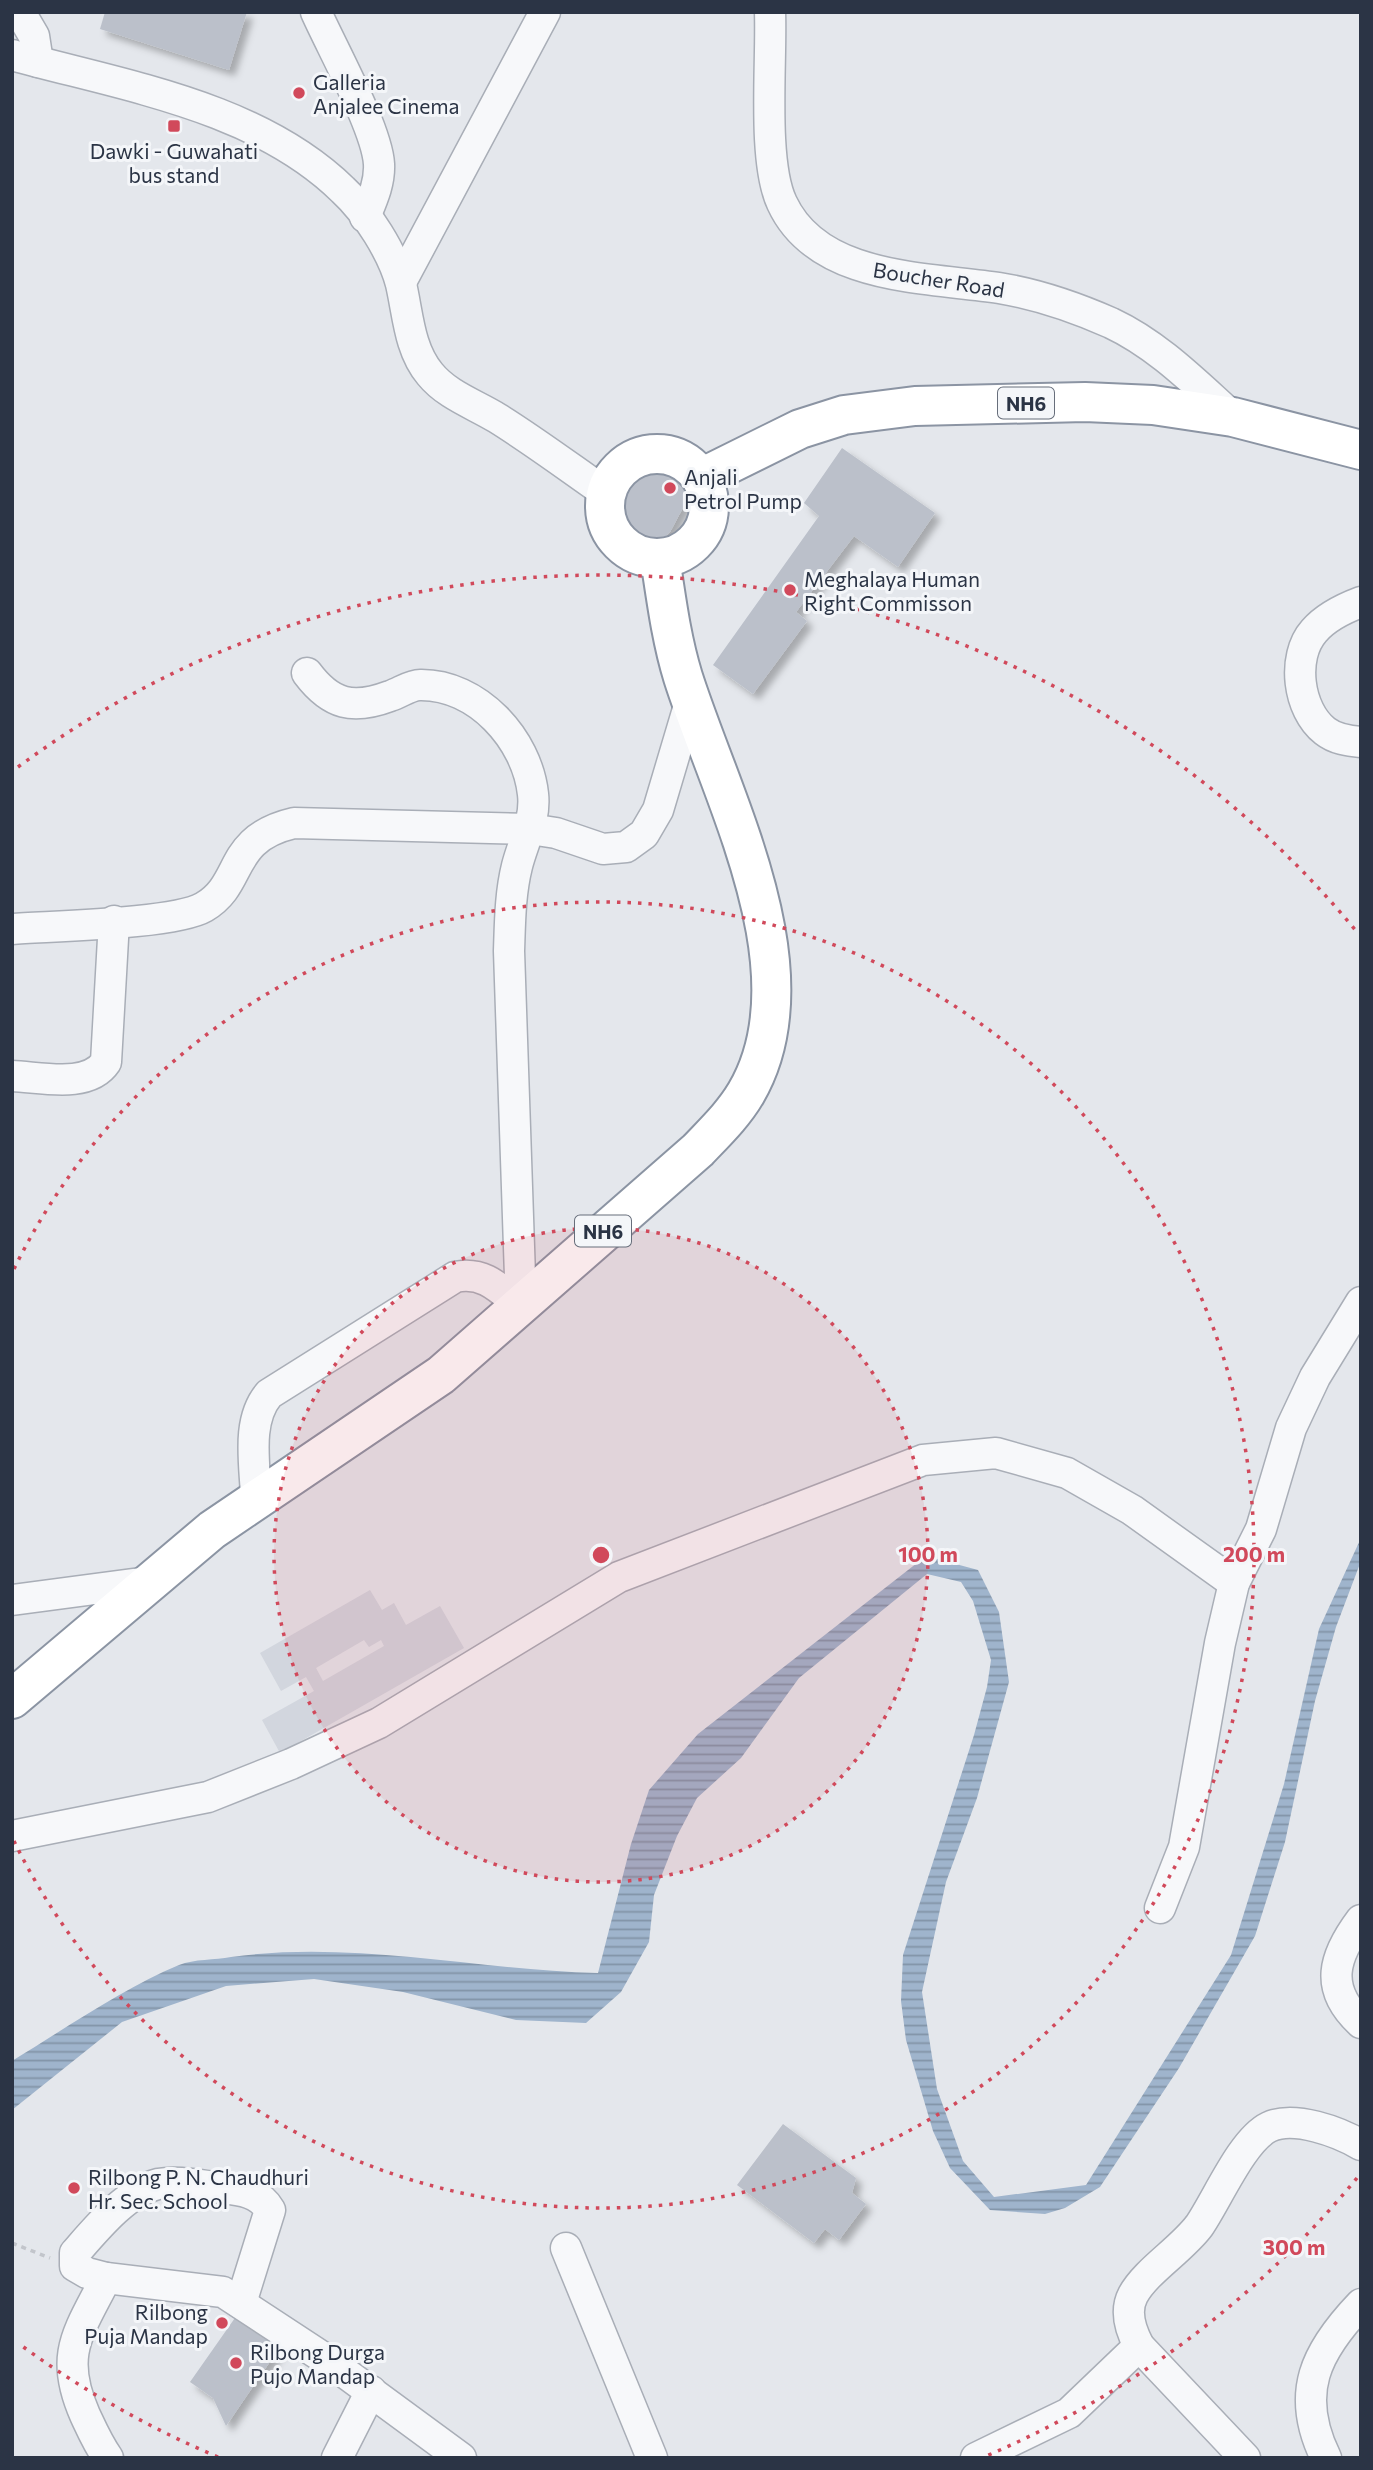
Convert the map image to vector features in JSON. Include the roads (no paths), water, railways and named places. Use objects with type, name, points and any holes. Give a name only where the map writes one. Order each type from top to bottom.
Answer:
[{"type":"highway","name":"NH6","points":[[701,478],[800,429],[844,415],[915,407],[1085,402],[1153,405],[1233,417],[1361,450]]},
{"type":"highway","points":[[649,454],[679,458],[701,478],[707,493],[706,523],[688,547],[660,558],[643,556],[629,550],[617,539],[608,525],[606,493],[622,467],[649,454]]},
{"type":"highway","name":"NH6","points":[[12,1699],[148,1582],[256,1497],[398,1406],[450,1368],[698,1150],[728,1119],[746,1093],[760,1062],[767,1030],[771,980],[768,937],[759,893],[691,699],[671,624],[660,558]]},
{"type":"street","points":[[20,12],[34,36],[25,58],[234,118],[322,173],[344,190],[385,248],[401,282],[408,330],[429,373],[449,391],[497,418],[606,493]]},
{"type":"street","points":[[316,12],[374,141],[379,164],[377,186],[365,217]]},
{"type":"street","points":[[401,282],[530,47],[545,12]]},
{"type":"street","name":"Boucher Road","points":[[770,12],[769,103],[774,172],[781,202],[798,228],[852,263],[930,282],[1000,288],[1039,298],[1112,324],[1167,357],[1233,417]]},
{"type":"street","points":[[1352,742],[1325,731],[1312,716],[1304,698],[1301,674],[1303,652],[1313,632],[1329,618],[1361,602]]},
{"type":"street","points":[[307,673],[320,690],[343,702],[364,705],[416,685],[438,686],[474,700],[509,732],[524,760],[533,795],[530,829],[517,866],[511,903],[509,951],[521,1306]]},
{"type":"street","points":[[12,929],[188,915],[205,907],[217,896],[246,849],[258,837],[272,828],[294,823],[530,829],[556,833],[603,849],[626,847],[645,834],[658,810],[691,699]]},
{"type":"street","points":[[12,1076],[82,1079],[95,1074],[106,1062],[114,921]]},
{"type":"street","points":[[256,1497],[254,1419],[258,1406],[269,1394],[455,1276],[470,1273],[482,1276],[521,1306]]},
{"type":"street","points":[[1160,1908],[1184,1847],[1217,1655],[1234,1583],[1261,1529],[1291,1428],[1315,1377],[1361,1302]]},
{"type":"street","points":[[12,1836],[208,1797],[291,1763],[379,1723],[619,1577],[923,1460],[996,1453],[1067,1473],[1132,1510],[1234,1583]]},
{"type":"street","points":[[12,1600],[148,1582]]},
{"type":"street","points":[[1361,1920],[1339,1953],[1334,1972],[1340,1992],[1361,2023]]},
{"type":"street","points":[[1245,2458],[1139,2346],[1130,2331],[1132,2297],[1197,2228],[1256,2136],[1270,2126],[1285,2123],[1309,2127],[1349,2138],[1361,2145]]},
{"type":"street","points":[[242,2303],[270,2210],[257,2196],[236,2189],[177,2183],[146,2188],[75,2253],[75,2266],[87,2273],[106,2278],[223,2292],[371,2391],[461,2458]]},
{"type":"street","points":[[566,2248],[652,2458]]},
{"type":"street","points":[[106,2278],[75,2340],[70,2363],[72,2382],[82,2409],[108,2458]]},
{"type":"street","points":[[1326,2458],[1311,2405],[1316,2363],[1335,2332],[1361,2304]]},
{"type":"street","points":[[976,2458],[1069,2413],[1139,2346]]},
{"type":"street","points":[[337,2458],[371,2391]]},
{"type":"water","points":[[1361,1538],[1361,1561],[1336,1627],[1315,1701],[1285,1842],[1255,1936],[1179,2068],[1100,2187],[1065,2208],[1045,2214],[990,2210],[950,2168],[933,2131],[906,2040],[901,2001],[903,1955],[974,1735],[991,1660],[973,1601],[961,1582],[927,1574],[799,1678],[741,1758],[697,1798],[677,1836],[654,1895],[649,1942],[621,1992],[586,2023],[516,2020],[403,1992],[314,1979],[226,1986],[122,2022],[12,2110],[12,2061],[116,1997],[185,1963],[277,1953],[323,1952],[598,1973],[631,1844],[649,1790],[698,1734],[926,1556],[978,1570],[999,1612],[1009,1682],[977,1798],[946,1882],[922,1992],[937,2089],[963,2161],[994,2197],[1086,2185],[1231,1955],[1284,1784],[1319,1629]]},
{"type":"place","name":"Galleria Anjalee Cinema","points":[[299,93]]},
{"type":"place","name":"Dawki - Guwahati bus stand","points":[[174,126]]},
{"type":"place","name":"Anjali Petrol Pump","points":[[670,488]]},
{"type":"place","name":"Meghalaya Human Right Commisson","points":[[790,590]]},
{"type":"place","name":"Rilbong P. N. Chaudhuri Hr. Sec. School","points":[[74,2188]]},
{"type":"place","name":"Rilbong Puja Mandap","points":[[222,2323]]},
{"type":"place","name":"Rilbong Durga Pujo Mandap","points":[[236,2363]]}]
